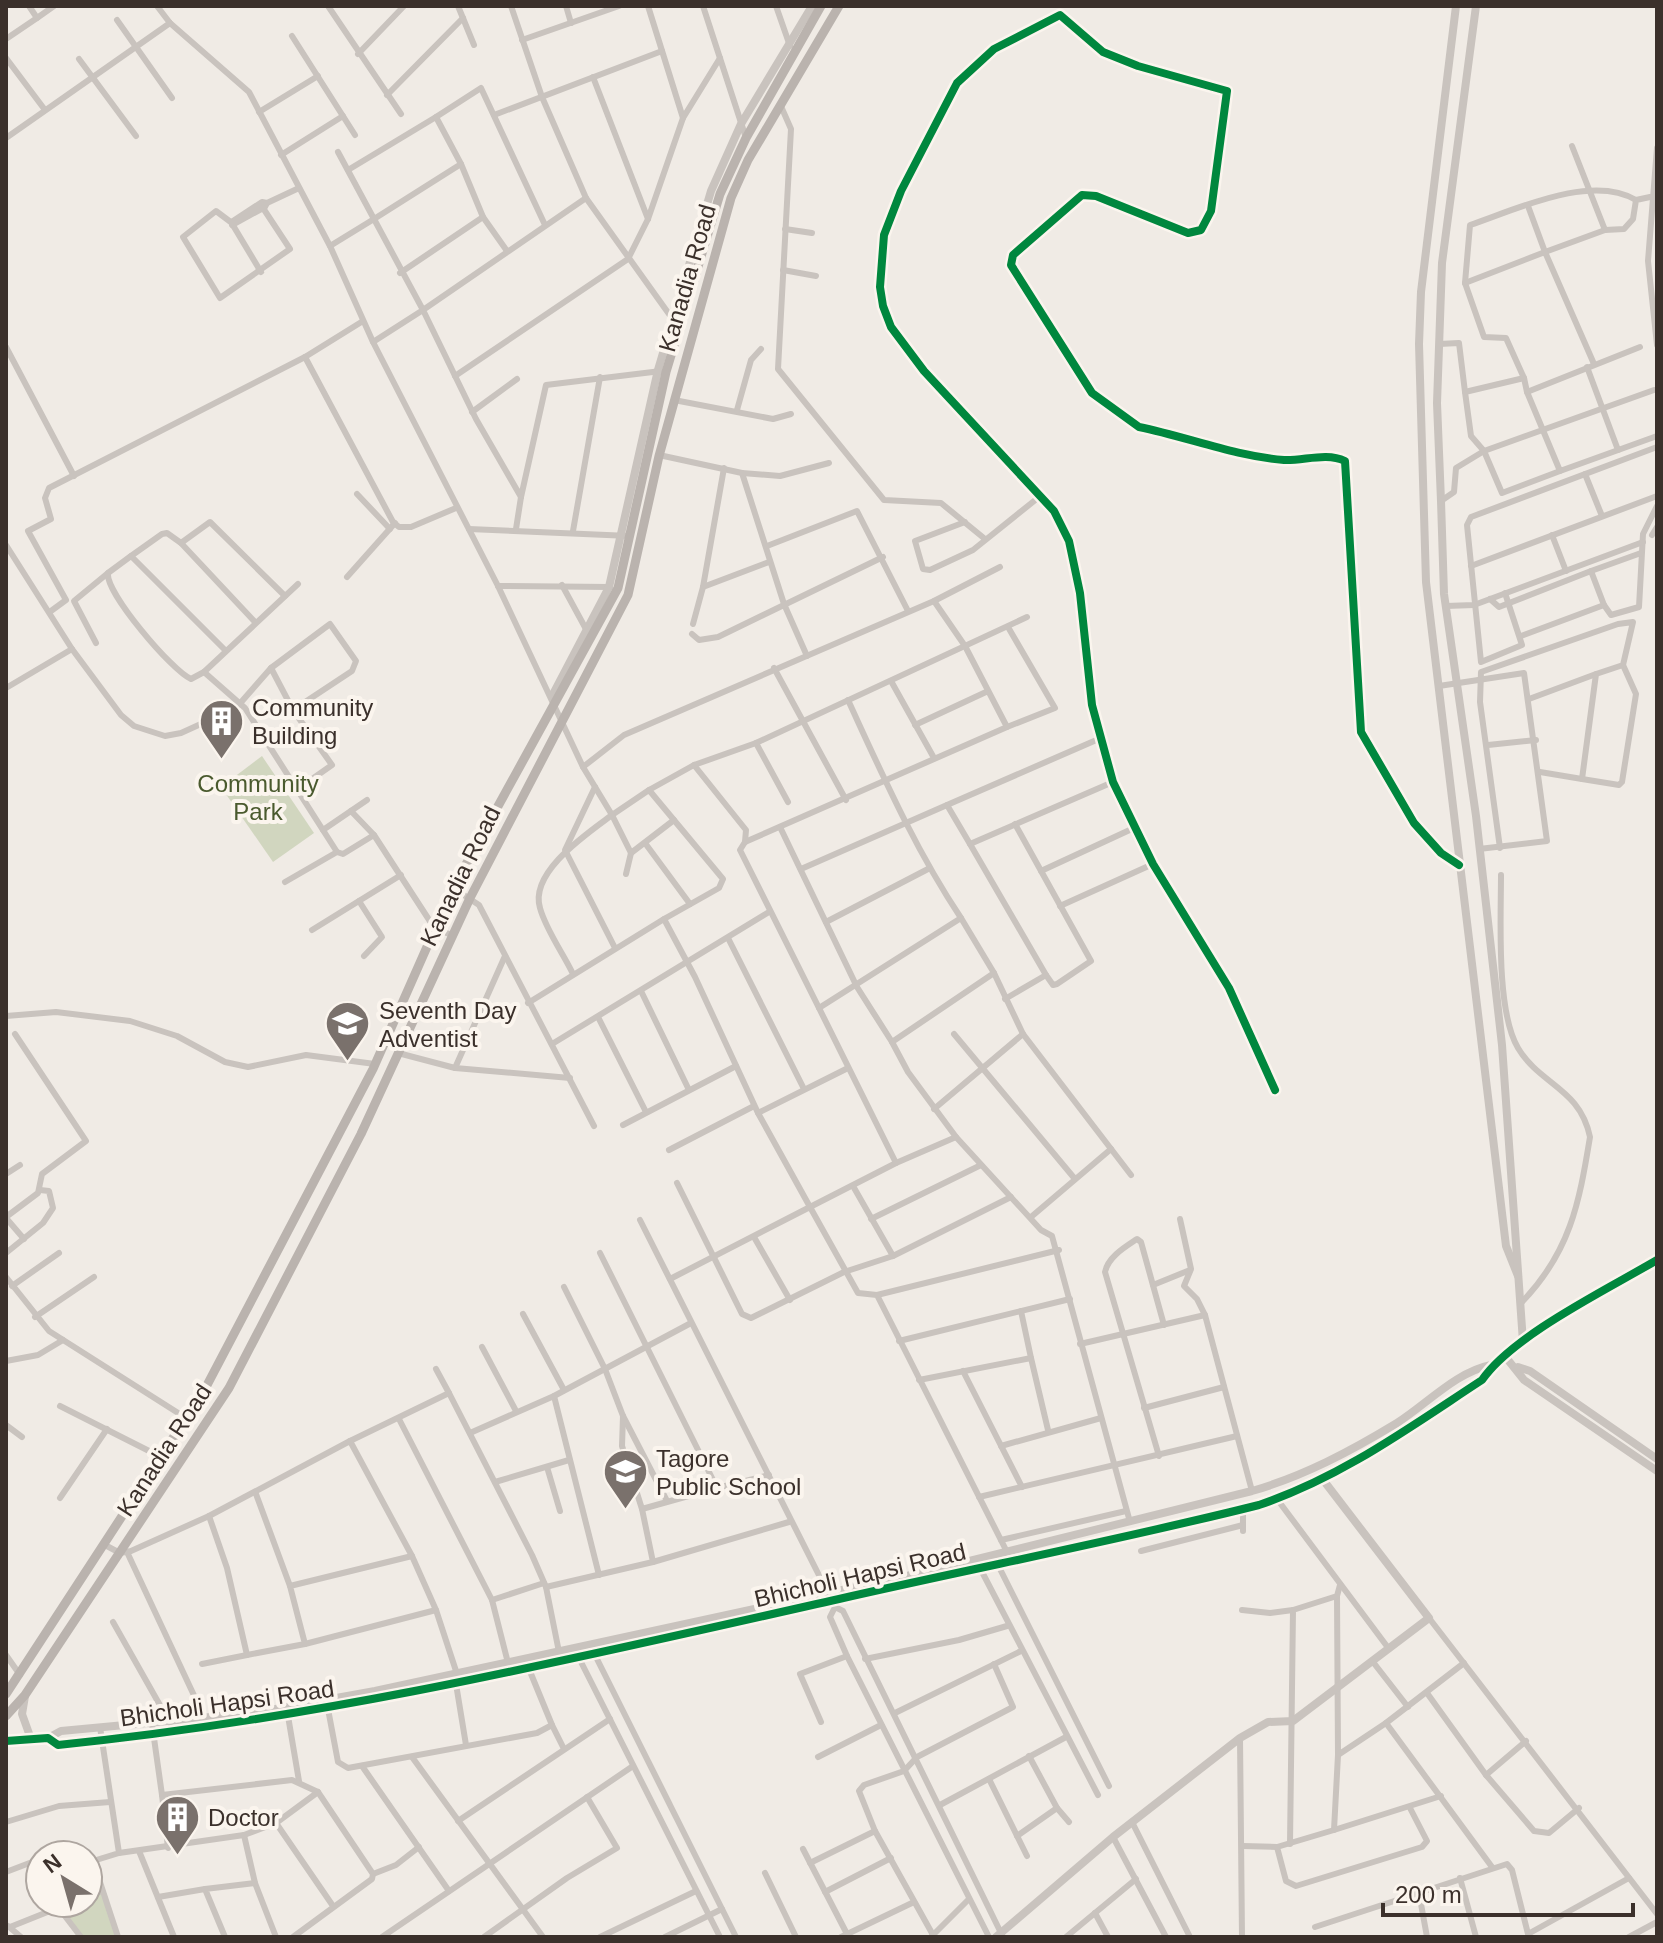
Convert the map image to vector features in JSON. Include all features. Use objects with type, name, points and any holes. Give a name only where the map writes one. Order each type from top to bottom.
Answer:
[{"type":"main road","name":"Kanadia Road","points":[[6,1694],[195,1406],[375,1064],[453,888],[555,708],[614,588],[648,452],[651,415],[662,371],[716,192],[792,48],[821,6]]},
{"type":"main road","name":"Kanadia Road","points":[[6,1716],[25,1695],[124,1553],[229,1388],[361,1134],[470,898],[628,595],[659,456],[731,198],[780,104],[839,6]]},
{"type":"main road","points":[[537,739],[550,743]]},
{"type":"main road","points":[[485,830],[500,839]]},
{"type":"main road","points":[[282,1245],[298,1254]]},
{"type":"main road","points":[[195,1406],[210,1416]]},
{"type":"street","points":[[29,6],[37,18]]},
{"type":"street","points":[[6,39],[54,6]]},
{"type":"street","points":[[157,6],[170,23],[236,78],[259,112],[330,246],[373,342],[498,586],[552,696],[560,723],[631,853],[626,874]]},
{"type":"street","points":[[328,6],[401,114]]},
{"type":"street","points":[[358,54],[404,6]]},
{"type":"street","points":[[458,6],[474,45]]},
{"type":"street","points":[[511,6],[542,97],[586,198],[676,323]]},
{"type":"street","points":[[566,6],[571,23]]},
{"type":"street","points":[[522,40],[619,6]]},
{"type":"street","points":[[648,6],[683,118]]},
{"type":"street","points":[[703,6],[746,138]]},
{"type":"street","points":[[776,6],[792,48]]},
{"type":"street","points":[[730,161],[741,124],[792,48],[812,6]]},
{"type":"street","points":[[1456,6],[1421,292],[1419,344],[1426,582],[1506,1246],[1521,1284]]},
{"type":"street","points":[[1476,6],[1442,263],[1439,344],[1441,501],[1446,606],[1502,1045],[1523,1342]]},
{"type":"street","points":[[1275,1090],[1229,988],[1153,864],[1113,782],[1089,683],[1080,593],[1069,541],[1054,511],[916,360],[891,327],[880,287],[884,235],[891,214],[957,83],[994,49],[1060,15],[1103,52],[1138,66],[1227,91],[1211,211],[1201,230],[1188,233],[1096,196],[1082,195],[1013,255],[1011,265],[1092,393],[1125,420],[1139,427],[1244,454],[1285,460],[1335,456],[1345,461],[1361,732],[1414,823],[1441,853],[1459,865]]},
{"type":"street","points":[[387,95],[463,18]]},
{"type":"street","points":[[117,20],[172,98]]},
{"type":"street","points":[[6,138],[170,23]]},
{"type":"street","points":[[292,36],[355,135]]},
{"type":"street","points":[[494,115],[662,51]]},
{"type":"street","points":[[455,376],[628,259],[648,219],[683,118],[720,58]]},
{"type":"street","points":[[79,59],[136,136]]},
{"type":"street","points":[[7,61],[45,110]]},
{"type":"street","points":[[259,112],[318,76]]},
{"type":"street","points":[[593,77],[648,219]]},
{"type":"street","points":[[348,170],[481,88],[545,225]]},
{"type":"street","points":[[780,104],[791,129],[778,369],[884,500],[941,503],[985,539]]},
{"type":"street","points":[[281,155],[343,116]]},
{"type":"street","points":[[436,117],[461,164],[483,217],[507,251]]},
{"type":"street","points":[[1572,146],[1605,230]]},
{"type":"street","points":[[1657,148],[1650,197],[1648,261],[1657,345]]},
{"type":"street","points":[[338,152],[400,273],[423,310],[472,412],[521,497]]},
{"type":"street","points":[[330,246],[461,164]]},
{"type":"street","points":[[233,225],[299,188]]},
{"type":"street","points":[[1560,471],[1506,338],[1484,337],[1465,283],[1470,225],[1587,188],[1636,200],[1650,197]]},
{"type":"street","points":[[373,342],[586,198]]},
{"type":"street","points":[[1465,283],[1605,230],[1624,229],[1633,219],[1636,200]]},
{"type":"street","points":[[261,272],[233,225],[216,211],[184,235],[184,241],[220,298],[261,272],[290,249],[265,206]]},
{"type":"street","points":[[1528,206],[1590,366],[1618,450]]},
{"type":"street","points":[[400,273],[483,217]]},
{"type":"street","points":[[785,229],[812,233]]},
{"type":"street","points":[[783,270],[816,276]]},
{"type":"street","points":[[51,611],[66,600],[28,531],[51,519],[45,498],[49,488],[305,357],[363,321]]},
{"type":"street","points":[[1439,344],[1459,343],[1471,436],[1484,451],[1502,493],[1657,436]]},
{"type":"street","points":[[6,347],[74,476]]},
{"type":"street","points":[[1527,392],[1640,347]]},
{"type":"street","points":[[737,410],[751,360],[761,349]]},
{"type":"street","points":[[305,357],[393,526]]},
{"type":"street","points":[[516,529],[546,385],[662,371]]},
{"type":"street","points":[[573,531],[600,377]]},
{"type":"street","points":[[1465,392],[1524,378]]},
{"type":"street","points":[[472,412],[517,379]]},
{"type":"street","points":[[1441,501],[1454,492],[1456,468],[1484,451],[1654,390]]},
{"type":"street","points":[[674,400],[773,419],[791,414]]},
{"type":"street","points":[[469,529],[626,535],[651,415]]},
{"type":"street","points":[[1505,593],[1521,636],[1519,648],[1481,662],[1467,525],[1471,517],[1657,447]]},
{"type":"street","points":[[648,452],[742,473],[780,476],[829,463]]},
{"type":"street","points":[[693,624],[703,587],[724,468]]},
{"type":"street","points":[[742,473],[767,546],[769,562],[807,656]]},
{"type":"street","points":[[1585,474],[1602,516]]},
{"type":"street","points":[[357,494],[393,526],[399,527],[411,527],[456,508]]},
{"type":"street","points":[[1471,566],[1657,496]]},
{"type":"street","points":[[965,522],[915,541],[923,569],[930,570],[973,550],[1039,497]]},
{"type":"street","points":[[1591,571],[1611,615],[1639,607],[1641,553],[1657,506]]},
{"type":"street","points":[[767,546],[853,511],[860,513],[908,611]]},
{"type":"street","points":[[181,543],[210,522],[285,596]]},
{"type":"street","points":[[347,577],[393,526]]},
{"type":"street","points":[[1652,535],[1657,527]]},
{"type":"street","points":[[96,643],[74,601],[131,556],[167,533],[181,543],[255,622]]},
{"type":"street","points":[[1552,535],[1566,571]]},
{"type":"street","points":[[1446,606],[1474,605],[1643,542]]},
{"type":"street","points":[[6,545],[51,611],[72,649],[121,715],[150,733],[165,736],[181,733],[240,705]]},
{"type":"street","points":[[1490,599],[1499,607],[1509,604],[1641,553]]},
{"type":"street","points":[[131,556],[226,651]]},
{"type":"street","points":[[692,634],[699,640],[718,637],[883,557]]},
{"type":"street","points":[[703,587],[769,562]]},
{"type":"street","points":[[583,767],[624,735],[934,601],[1000,567]]},
{"type":"street","points":[[108,573],[110,588],[151,641],[187,677],[196,678],[298,584]]},
{"type":"street","points":[[552,696],[590,633],[562,585]]},
{"type":"street","points":[[498,586],[614,588]]},
{"type":"street","points":[[934,601],[965,646],[986,692],[1007,727]]},
{"type":"street","points":[[1521,636],[1604,605]]},
{"type":"street","points":[[565,850],[649,790],[694,765],[756,743],[1027,617]]},
{"type":"street","points":[[1500,848],[1480,702],[1481,672],[1628,621],[1635,625],[1623,665],[1636,694],[1622,782],[1619,785],[1540,772]]},
{"type":"street","points":[[240,705],[242,697],[271,668],[330,624],[356,661],[352,671],[293,710]]},
{"type":"street","points":[[745,842],[1055,708],[1008,627]]},
{"type":"street","points":[[6,688],[72,649]]},
{"type":"street","points":[[1529,699],[1623,665]]},
{"type":"street","points":[[271,668],[293,710],[332,765],[295,791]]},
{"type":"street","points":[[774,668],[846,800]]},
{"type":"street","points":[[204,672],[240,705],[337,852],[343,854],[374,835]]},
{"type":"street","points":[[1439,686],[1524,673],[1536,740],[1546,842],[1479,849]]},
{"type":"street","points":[[1582,779],[1596,674]]},
{"type":"street","points":[[891,681],[934,758]]},
{"type":"street","points":[[915,725],[986,692]]},
{"type":"street","points":[[848,700],[903,824],[994,973],[1023,1034],[1131,1175]]},
{"type":"street","points":[[801,869],[1101,738]]},
{"type":"street","points":[[1488,745],[1536,740]]},
{"type":"street","points":[[756,743],[788,802]]},
{"type":"street","points":[[694,765],[746,830],[745,842],[740,850],[846,1069],[896,1163]]},
{"type":"street","points":[[970,844],[1113,782]]},
{"type":"street","points":[[573,974],[539,907],[539,894],[565,850],[595,787]]},
{"type":"street","points":[[528,1003],[719,888],[724,881],[649,790]]},
{"type":"street","points":[[323,830],[367,800]]},
{"type":"street","points":[[947,805],[1053,985],[1091,961],[1015,824]]},
{"type":"street","points":[[351,811],[374,835],[435,929],[452,935]]},
{"type":"street","points":[[631,853],[674,820]]},
{"type":"street","points":[[780,827],[857,987],[908,1072],[956,1137],[1041,1230],[1052,1236],[1059,1250],[1080,1344],[1132,1534]]},
{"type":"street","points":[[1041,871],[1134,828]]},
{"type":"street","points":[[645,843],[690,904]]},
{"type":"street","points":[[565,850],[615,948]]},
{"type":"street","points":[[285,882],[337,852]]},
{"type":"street","points":[[1060,906],[1153,864]]},
{"type":"street","points":[[826,922],[928,869]]},
{"type":"street","points":[[312,930],[401,875]]},
{"type":"street","points":[[1501,875],[1502,962],[1511,1033],[1525,1058],[1571,1096],[1586,1119],[1590,1137],[1563,1250],[1522,1302]]},
{"type":"street","points":[[453,888],[479,905],[594,1126]]},
{"type":"street","points":[[359,901],[382,937],[364,956]]},
{"type":"street","points":[[552,1044],[769,912]]},
{"type":"street","points":[[819,1008],[857,987],[961,918]]},
{"type":"street","points":[[664,919],[754,1106],[858,1293],[877,1295],[1059,1250]]},
{"type":"street","points":[[728,938],[804,1089]]},
{"type":"street","points":[[455,1068],[505,956]]},
{"type":"street","points":[[892,1042],[994,973]]},
{"type":"street","points":[[1005,999],[1046,975]]},
{"type":"street","points":[[641,991],[689,1090]]},
{"type":"street","points":[[6,1016],[56,1012],[130,1021],[177,1036],[225,1062],[248,1067],[306,1055],[375,1064]]},
{"type":"street","points":[[598,1017],[646,1112]]},
{"type":"street","points":[[15,1034],[86,1141],[42,1174],[40,1190],[6,1217],[24,1239]]},
{"type":"street","points":[[954,1034],[1075,1179]]},
{"type":"street","points":[[934,1109],[1023,1034]]},
{"type":"street","points":[[398,1053],[455,1068],[570,1078]]},
{"type":"street","points":[[623,1125],[736,1066]]},
{"type":"street","points":[[758,1113],[846,1069]]},
{"type":"street","points":[[669,1150],[754,1106]]},
{"type":"street","points":[[670,1279],[896,1163],[956,1137]]},
{"type":"street","points":[[1031,1217],[1111,1149]]},
{"type":"street","points":[[6,1174],[20,1165]]},
{"type":"street","points":[[871,1219],[981,1165]]},
{"type":"street","points":[[677,1183],[746,1317],[790,1300],[844,1272],[893,1256],[1011,1197]]},
{"type":"street","points":[[853,1186],[893,1256]]},
{"type":"street","points":[[6,1253],[43,1223],[53,1208],[49,1191],[40,1190]]},
{"type":"street","points":[[1180,1219],[1191,1269],[1184,1286],[1197,1299],[1205,1315],[1252,1491]]},
{"type":"street","points":[[640,1220],[769,1475],[789,1522],[833,1604],[843,1611],[895,1713],[1000,1936],[1113,1837],[1240,1738],[1268,1722],[1293,1721],[1429,1618]]},
{"type":"street","points":[[754,1237],[790,1300]]},
{"type":"street","points":[[1159,1456],[1122,1335],[1106,1266],[1121,1249],[1139,1240],[1164,1325]]},
{"type":"street","points":[[12,1286],[59,1253]]},
{"type":"street","points":[[600,1253],[717,1488]]},
{"type":"street","name":"Bhicholi Hapsi Road","points":[[6,1741],[48,1738],[58,1745],[208,1728],[328,1709],[833,1604],[1243,1509],[1324,1481],[1482,1380],[1492,1365],[1523,1342],[1657,1260]]},
{"type":"street","points":[[1153,1285],[1191,1269]]},
{"type":"street","points":[[6,1277],[35,1317],[63,1340],[186,1418]]},
{"type":"street","points":[[35,1317],[94,1277]]},
{"type":"street","points":[[564,1287],[605,1369],[623,1416],[667,1501]]},
{"type":"street","points":[[877,1295],[1007,1552]]},
{"type":"street","points":[[899,1341],[1070,1299]]},
{"type":"street","points":[[1021,1311],[1048,1430]]},
{"type":"street","points":[[523,1314],[564,1390]]},
{"type":"street","points":[[1080,1344],[1205,1315]]},
{"type":"street","points":[[470,1433],[554,1396],[691,1323]]},
{"type":"street","points":[[6,1361],[38,1355],[63,1340]]},
{"type":"street","points":[[482,1347],[516,1411]]},
{"type":"street","points":[[1504,1355],[1517,1367],[1524,1380],[1657,1471]]},
{"type":"street","points":[[919,1380],[1031,1358]]},
{"type":"street","points":[[48,1738],[61,1731],[253,1713],[457,1674],[1007,1552],[1252,1491],[1304,1474],[1351,1450],[1399,1422],[1474,1369],[1492,1365]]},
{"type":"street","points":[[1517,1367],[1530,1371],[1657,1459]]},
{"type":"street","points":[[436,1369],[545,1585],[559,1652]]},
{"type":"street","points":[[963,1371],[1022,1487]]},
{"type":"street","points":[[1144,1408],[1224,1387]]},
{"type":"street","points":[[124,1553],[256,1494],[350,1441],[449,1393]]},
{"type":"street","points":[[554,1396],[599,1575]]},
{"type":"street","points":[[60,1406],[161,1457]]},
{"type":"street","points":[[623,1416],[622,1446],[642,1509],[653,1562]]},
{"type":"street","points":[[1001,1446],[1048,1430],[1101,1418]]},
{"type":"street","points":[[399,1419],[492,1600],[508,1663]]},
{"type":"street","points":[[6,1425],[22,1437]]},
{"type":"street","points":[[60,1498],[107,1429]]},
{"type":"street","points":[[979,1497],[1237,1436]]},
{"type":"street","points":[[350,1441],[412,1556],[436,1610],[457,1674]]},
{"type":"street","points":[[495,1482],[569,1460]]},
{"type":"street","points":[[547,1467],[560,1511]]},
{"type":"street","points":[[642,1509],[769,1475]]},
{"type":"street","points":[[1324,1481],[1579,1808],[1657,1914]]},
{"type":"street","points":[[256,1494],[290,1586],[305,1644]]},
{"type":"street","points":[[1277,1499],[1389,1649]]},
{"type":"street","points":[[1141,1551],[1243,1528],[1243,1509]]},
{"type":"street","points":[[1001,1540],[1126,1511]]},
{"type":"street","points":[[209,1516],[227,1568],[247,1655]]},
{"type":"street","points":[[492,1600],[545,1585],[653,1562],[789,1522]]},
{"type":"street","points":[[103,1544],[124,1553],[208,1728]]},
{"type":"street","points":[[290,1586],[412,1556]]},
{"type":"street","points":[[998,1565],[1109,1786]]},
{"type":"street","points":[[980,1568],[1007,1626],[1098,1795]]},
{"type":"street","points":[[1334,1830],[1338,1755],[1337,1596],[1340,1585]]},
{"type":"street","points":[[1242,1610],[1270,1613],[1293,1610],[1337,1596]]},
{"type":"street","points":[[833,1604],[830,1617],[847,1656],[989,1937]]},
{"type":"street","points":[[202,1664],[305,1644],[436,1610]]},
{"type":"street","points":[[1290,1844],[1293,1610]]},
{"type":"street","points":[[113,1622],[170,1723]]},
{"type":"street","points":[[865,1659],[959,1640],[1007,1626]]},
{"type":"street","points":[[895,1713],[1021,1651]]},
{"type":"street","points":[[6,1655],[20,1675]]},
{"type":"street","points":[[595,1655],[736,1937]]},
{"type":"street","points":[[821,1722],[800,1674],[847,1656]]},
{"type":"street","points":[[579,1658],[720,1937]]},
{"type":"street","points":[[1373,1662],[1408,1707]]},
{"type":"street","points":[[1338,1755],[1408,1707],[1464,1663]]},
{"type":"street","points":[[968,1900],[932,1936],[875,1831],[859,1791],[864,1785],[904,1771],[917,1757],[1013,1707],[994,1664]]},
{"type":"street","points":[[529,1669],[564,1749]]},
{"type":"street","points":[[456,1684],[466,1745]]},
{"type":"street","points":[[1427,1693],[1486,1775],[1534,1831],[1549,1833],[1579,1808]]},
{"type":"street","points":[[25,1695],[22,1714],[31,1739]]},
{"type":"street","points":[[328,1709],[338,1762],[348,1768],[537,1733],[552,1725]]},
{"type":"street","points":[[288,1716],[299,1781]]},
{"type":"street","points":[[458,1821],[610,1719]]},
{"type":"street","points":[[1386,1723],[1492,1867]]},
{"type":"street","points":[[152,1724],[168,1848]]},
{"type":"street","points":[[818,1757],[881,1725]]},
{"type":"street","points":[[100,1727],[119,1853]]},
{"type":"street","points":[[940,1805],[1066,1737]]},
{"type":"street","points":[[1240,1738],[1242,1937]]},
{"type":"street","points":[[1486,1775],[1526,1741]]},
{"type":"street","points":[[1029,1756],[1057,1808],[1069,1822]]},
{"type":"street","points":[[412,1757],[543,1937]]},
{"type":"street","points":[[362,1766],[449,1891]]},
{"type":"street","points":[[382,1937],[633,1766]]},
{"type":"street","points":[[989,1779],[1027,1856]]},
{"type":"street","points":[[162,1795],[299,1781],[318,1792],[373,1874]]},
{"type":"street","points":[[104,1855],[244,1835],[276,1823],[318,1792]]},
{"type":"street","points":[[1243,1846],[1277,1847],[1290,1844],[1441,1796]]},
{"type":"street","points":[[484,1937],[617,1848],[587,1797]]},
{"type":"street","points":[[6,1822],[59,1806],[110,1802]]},
{"type":"street","points":[[1017,1836],[1057,1808]]},
{"type":"street","points":[[1277,1847],[1286,1881],[1296,1886],[1422,1847],[1427,1841],[1410,1808]]},
{"type":"street","points":[[1132,1822],[1190,1937]]},
{"type":"street","points":[[276,1823],[333,1906]]},
{"type":"street","points":[[810,1863],[875,1831]]},
{"type":"street","points":[[244,1835],[255,1883],[276,1937]]},
{"type":"street","points":[[1113,1837],[1166,1937]]},
{"type":"street","points":[[373,1874],[396,1865],[419,1847]]},
{"type":"street","points":[[803,1849],[844,1935],[914,1902]]},
{"type":"street","points":[[139,1851],[174,1937]]},
{"type":"street","points":[[825,1892],[891,1858]]},
{"type":"street","points":[[1315,1927],[1507,1864],[1512,1870],[1528,1936],[1629,1878]]},
{"type":"street","points":[[765,1873],[796,1937]]},
{"type":"street","points":[[293,1937],[372,1879],[373,1874]]},
{"type":"street","points":[[1460,1878],[1476,1937]]},
{"type":"street","points":[[1066,1937],[1136,1879]]},
{"type":"street","points":[[158,1897],[255,1883]]},
{"type":"street","points":[[205,1889],[225,1937]]},
{"type":"street","points":[[600,1937],[696,1891]]},
{"type":"street","points":[[1419,1893],[1427,1937]]},
{"type":"street","points":[[104,1897],[118,1937]]},
{"type":"street","points":[[667,1936],[722,1909]]},
{"type":"street","points":[[1095,1913],[1108,1937]]},
{"type":"street","points":[[67,1919],[81,1937]]},
{"type":"street","points":[[1629,1937],[1657,1922]]},
{"type":"street","points":[[8,1926],[21,1937]]},
{"type":"green space","name":"Community Park","points":[[262,756],[314,833],[273,862],[221,787]]},
{"type":"green space","points":[[104,1896],[119,1937],[83,1937],[68,1919],[104,1919]]},
{"type":"cycle path","points":[[1275,1090],[1229,988],[1153,864],[1113,782],[1092,705],[1080,593],[1069,541],[1054,511],[924,371],[891,327],[883,306],[880,287],[884,235],[901,191],[957,83],[994,49],[1060,15],[1103,52],[1138,66],[1227,91],[1211,211],[1201,230],[1188,233],[1096,196],[1082,195],[1013,255],[1011,265],[1092,393],[1139,427],[1265,458],[1292,460],[1330,457],[1345,461],[1361,732],[1414,823],[1441,853],[1459,865]]},
{"type":"cycle path","points":[[6,1741],[48,1738],[58,1745],[158,1733],[256,1719],[450,1684],[1259,1505],[1319,1480],[1375,1450],[1482,1380],[1496,1363],[1538,1330],[1657,1260]]},
{"type":"place","name":"Community Building","points":[[221,760]]},
{"type":"place","name":"Seventh Day Adventist","points":[[348,1063]]},
{"type":"place","name":"Tagore Public School","points":[[625,1511]]},
{"type":"place","name":"Doctor","points":[[177,1856]]}]
